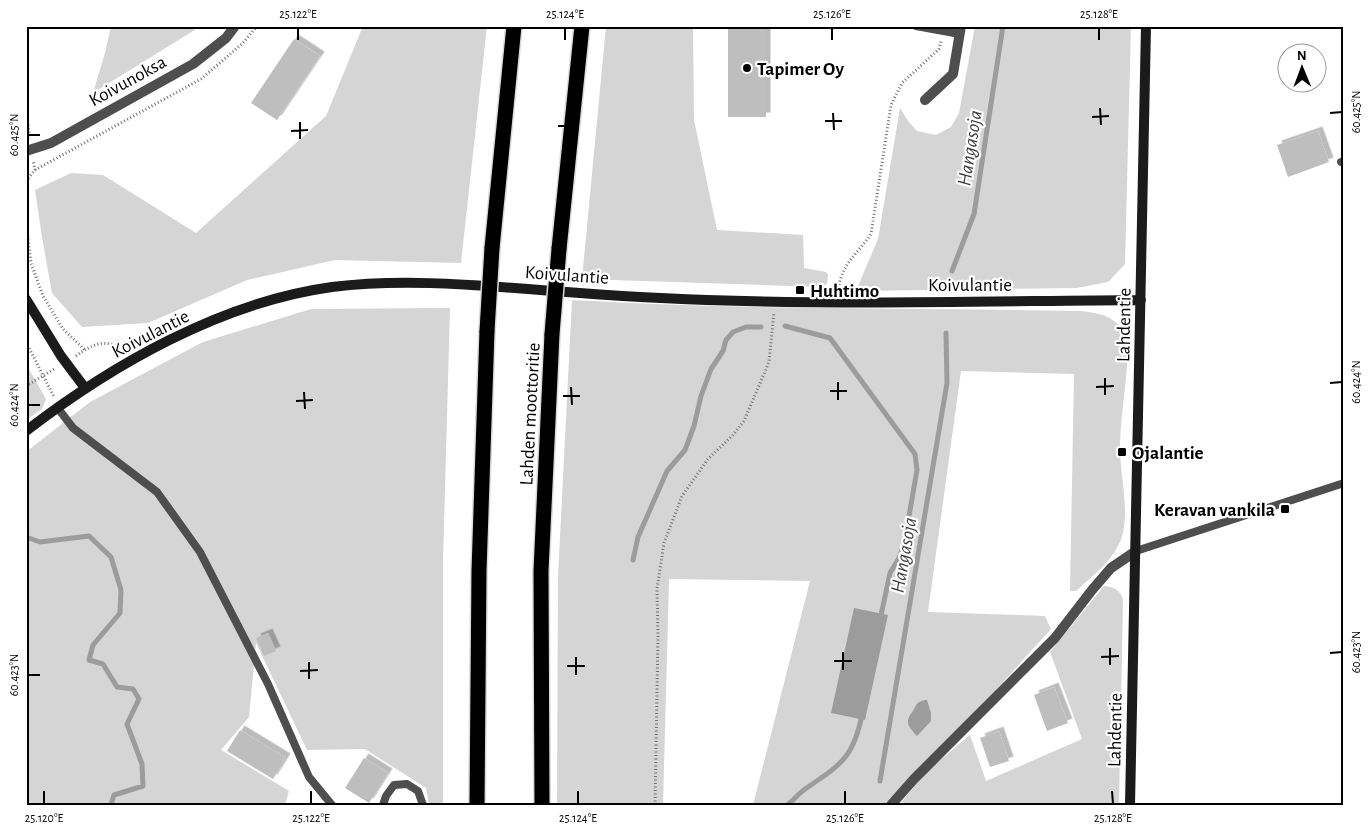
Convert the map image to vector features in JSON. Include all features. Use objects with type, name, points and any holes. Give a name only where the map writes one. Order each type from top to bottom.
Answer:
[{"type":"highway","points":[[476,805],[479,571],[492,248],[514,26]]},
{"type":"highway","name":"Lahden moottoritie","points":[[542,805],[541,571],[552,334],[582,26]]},
{"type":"street","name":"Koivunoksa","points":[[26,151],[50,142],[193,64],[226,38],[235,26]]},
{"type":"street","name":"Lahdentie","points":[[1130,805],[1146,26]]},
{"type":"street","points":[[925,100],[953,74],[960,30]]},
{"type":"street","name":"Koivulantie","points":[[26,431],[85,388],[138,357],[192,330],[242,310],[289,296],[332,288],[379,284],[452,284],[708,300],[836,302],[1141,300]]},
{"type":"street","points":[[26,299],[65,363],[85,388]]},
{"type":"street","points":[[892,805],[914,779],[1055,638],[1111,568],[1136,551]]},
{"type":"lane","points":[[916,26],[944,31],[960,30]]},
{"type":"lane","points":[[57,407],[73,428],[156,492],[200,552],[268,684],[309,778],[332,805]]},
{"type":"lane","points":[[1136,551],[1344,484]]},
{"type":"lane","points":[[383,805],[386,796],[394,785],[407,784],[418,791],[423,805]]},
{"type":"path","points":[[836,302],[838,284],[845,265],[871,234],[891,105],[902,82],[939,49],[944,31]]},
{"type":"path","points":[[26,222],[31,263],[43,296],[63,329],[85,350]]},
{"type":"path","points":[[655,805],[657,589],[664,543],[682,496],[708,459],[733,436],[744,421],[769,362],[774,319]]},
{"type":"path","points":[[26,342],[52,391],[57,407]]},
{"type":"path","points":[[26,386],[94,344],[116,344],[138,357]]},
{"type":"shaded area","points":[[111,26],[198,26],[193,31],[93,93]]},
{"type":"shaded area","points":[[363,26],[487,26],[461,263],[335,260],[247,280],[148,323],[82,327],[52,293],[35,190],[71,173],[103,175],[196,233],[326,116]]},
{"type":"shaded area","points":[[606,26],[693,26],[694,120],[717,230],[803,235],[804,268],[826,272],[828,275],[827,284],[821,287],[582,279]]},
{"type":"shaded area","points":[[975,26],[1131,26],[1125,264],[1108,282],[1077,288],[856,291],[878,239],[900,108],[917,131],[936,135],[951,127],[959,113]]},
{"type":"shaded area","points":[[572,300],[762,307],[1080,311],[1106,316],[1113,320],[1122,331],[1128,349],[1120,444],[1125,510],[1122,535],[1118,546],[1110,559],[1099,570],[1076,591],[1070,591],[1074,374],[961,371],[928,612],[1045,616],[1051,629],[985,702],[924,762],[884,805],[753,805],[810,581],[669,579],[663,805],[557,805],[558,576]]},
{"type":"shaded area","points":[[450,308],[443,562],[443,805],[429,805],[426,788],[365,749],[307,750],[256,643],[249,717],[221,750],[289,791],[285,805],[26,805],[26,452],[90,402],[203,342],[311,309]]},
{"type":"shaded area","points":[[26,364],[46,399],[42,409],[26,420]]},
{"type":"shaded area","points":[[1104,586],[1116,590],[1121,594],[1123,600],[1119,805],[899,805],[927,771],[970,735],[986,781],[1082,739],[1050,652]]},
{"type":"shaded area","points":[[854,608],[888,615],[865,720],[831,713]]},
{"type":"shaded area","points":[[927,700],[931,713],[931,721],[917,736],[909,727],[908,721],[917,704]]},
{"type":"building","name":"Tapimer Oy","points":[[728,26],[766,26],[766,117],[728,117]]},
{"type":"building","points":[[294,39],[320,56],[277,120],[251,103]]},
{"type":"building","points":[[1318,131],[1329,162],[1288,177],[1277,145]]},
{"type":"building","points":[[268,633],[276,651],[264,656],[256,638]]},
{"type":"building","points":[[1054,687],[1068,723],[1047,731],[1034,695]]},
{"type":"building","points":[[240,730],[286,758],[273,779],[227,751]]},
{"type":"building","points":[[999,731],[1009,761],[990,767],[980,738]]},
{"type":"building","points":[[364,758],[388,773],[369,803],[345,788]]},
{"type":"waterway","name":"Hangasoja","points":[[952,271],[974,214],[1003,26]]},
{"type":"waterway","points":[[785,326],[830,338],[915,454],[917,470],[904,545],[890,573],[880,620]]},
{"type":"waterway","points":[[633,560],[638,537],[667,471],[685,450],[711,369],[723,351],[726,340],[733,332],[746,327],[761,327]]},
{"type":"waterway","name":"Hangasoja","points":[[880,781],[947,383],[946,333]]},
{"type":"waterway","points":[[26,537],[40,542],[89,536],[111,557],[121,590],[120,613],[93,645],[89,660],[103,664],[117,687],[133,689],[139,699],[127,724],[142,764],[143,786],[114,795],[111,805]]},
{"type":"waterway","points":[[787,805],[843,760],[854,742],[862,715]]},
{"type":"place","name":"Tapimer Oy","points":[[747,68]]},
{"type":"place","name":"Huhtimo","points":[[800,290]]},
{"type":"place","name":"Ojalantie","points":[[1122,452]]},
{"type":"place","name":"Keravan vankila","points":[[1285,509]]}]
